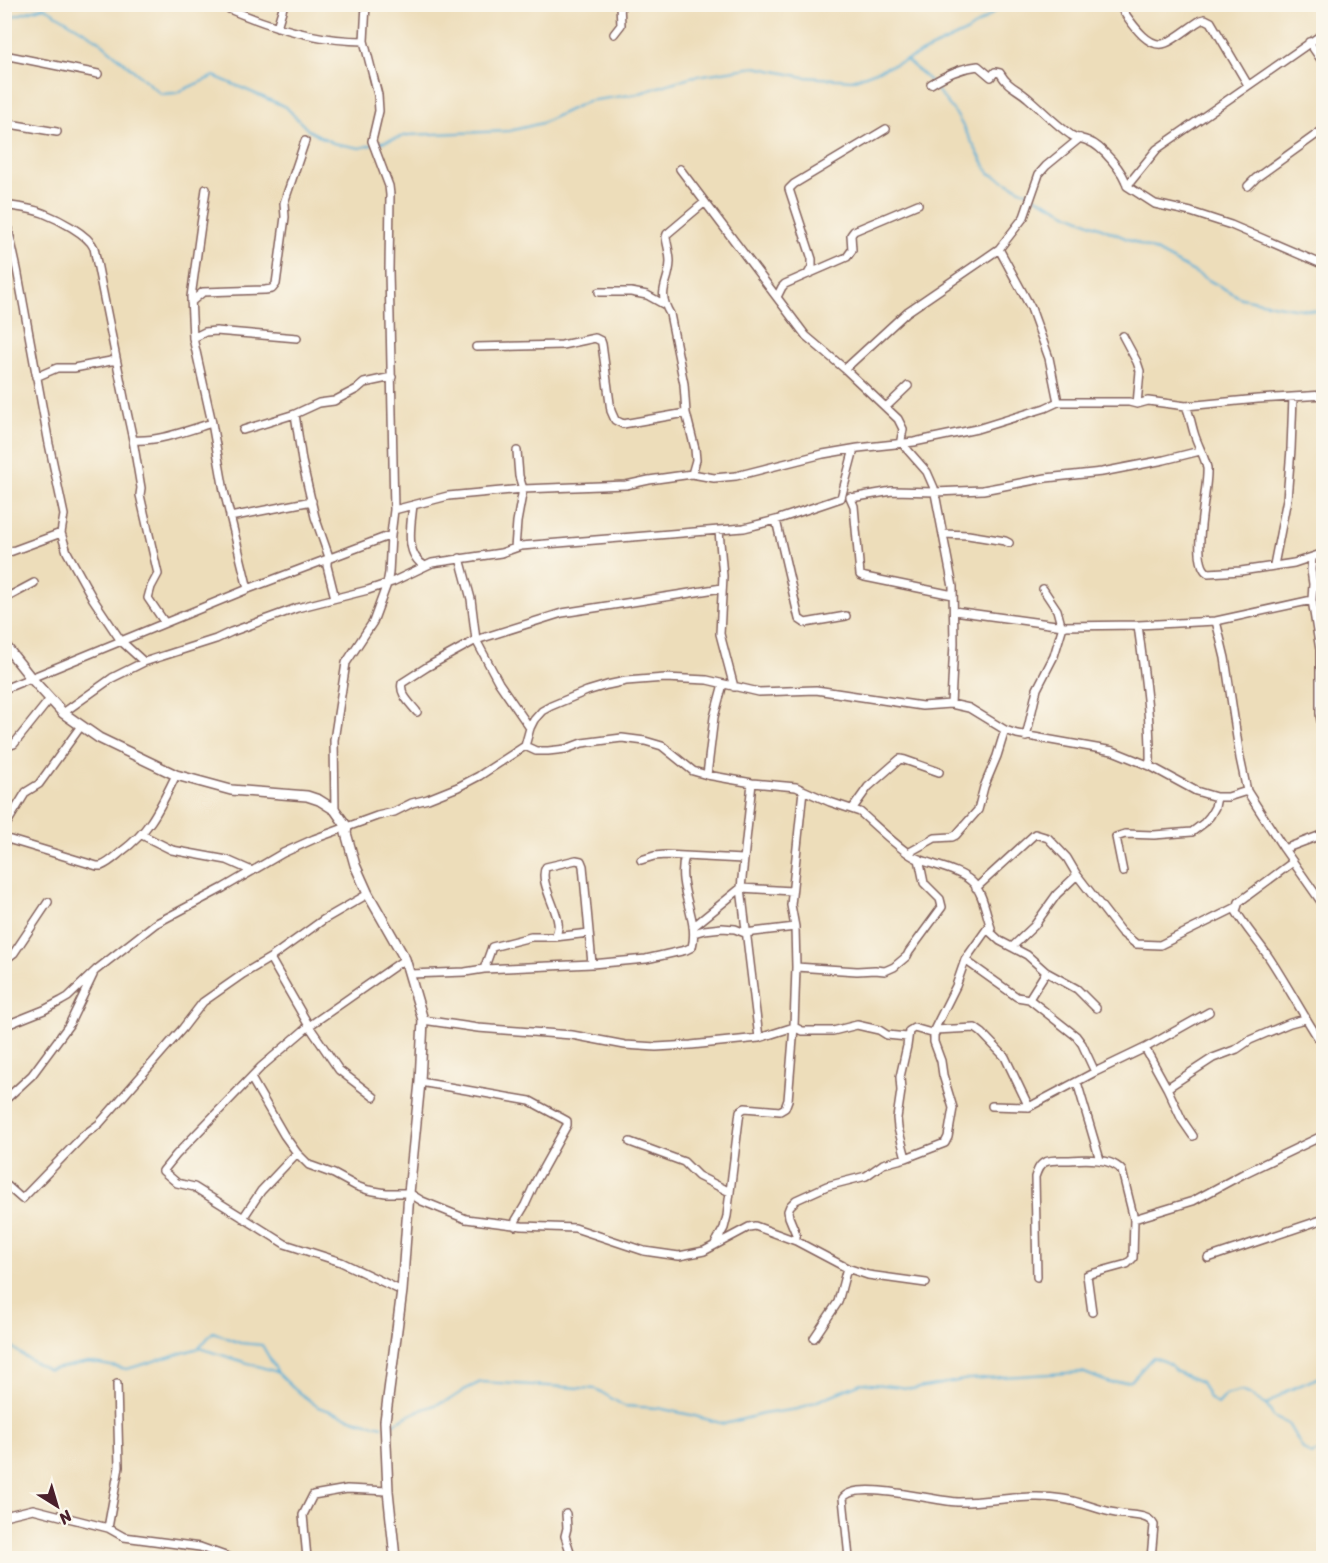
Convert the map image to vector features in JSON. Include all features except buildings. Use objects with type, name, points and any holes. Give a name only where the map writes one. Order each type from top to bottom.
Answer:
[{"type":"street","points":[[218,4],[277,27],[323,38],[364,41]]},
{"type":"street","points":[[277,27],[284,4]]},
{"type":"street","points":[[335,810],[334,740],[346,663],[373,622],[387,584],[394,510],[389,270],[390,195],[373,138],[379,111],[378,95],[364,41],[366,4]]},
{"type":"street","points":[[614,34],[621,25],[620,4]]},
{"type":"street","points":[[1118,4],[1146,40],[1157,45],[1165,44],[1201,20],[1208,20],[1248,85]]},
{"type":"street","points":[[1127,186],[1157,149],[1323,33]]},
{"type":"street","points":[[1309,42],[1323,64]]},
{"type":"street","points":[[4,55],[98,74]]},
{"type":"street","points":[[931,84],[965,67],[978,66],[991,77],[995,72],[1000,73],[1010,87],[1027,97],[1060,128],[1077,139],[1080,138],[1094,144],[1108,157],[1127,186],[1155,204],[1191,212],[1231,225],[1323,265]]},
{"type":"street","points":[[4,123],[57,132]]},
{"type":"street","points":[[808,274],[812,267],[812,259],[789,189],[794,183],[886,129]]},
{"type":"street","points":[[1248,186],[1323,129]]},
{"type":"street","points":[[845,369],[907,312],[999,249],[1024,217],[1039,174],[1080,138]]},
{"type":"street","points":[[191,302],[203,292],[265,290],[272,289],[276,284],[285,217],[284,204],[305,141]]},
{"type":"street","points":[[680,169],[806,336],[898,419],[903,433],[903,444],[927,472],[935,492],[953,586],[954,643],[951,704]]},
{"type":"street","points":[[206,189],[191,302],[193,338],[224,491],[248,589]]},
{"type":"street","points":[[692,474],[696,460],[695,449],[686,413],[684,384],[670,314],[665,305],[663,290],[670,260],[667,234],[705,202]]},
{"type":"street","points":[[777,297],[784,284],[847,257],[852,250],[851,235],[854,231],[918,204]]},
{"type":"street","points":[[144,662],[121,641],[93,599],[67,552],[62,533],[64,515],[4,205],[41,212],[79,232],[91,241],[94,248],[133,440],[141,488],[140,495],[158,574],[148,598],[165,623]]},
{"type":"street","points":[[999,249],[1031,308],[1049,358],[1058,402]]},
{"type":"street","points":[[600,292],[631,292],[647,295],[665,305]]},
{"type":"street","points":[[193,338],[216,331],[297,338]]},
{"type":"street","points":[[1123,336],[1140,371],[1137,404]]},
{"type":"street","points":[[476,347],[562,345],[596,338],[602,344],[611,411],[615,420],[623,424],[686,413]]},
{"type":"street","points":[[36,377],[57,368],[74,368],[116,360]]},
{"type":"street","points":[[243,430],[295,414],[319,403],[334,401],[364,383],[392,377]]},
{"type":"street","points":[[886,408],[908,386]]},
{"type":"street","points":[[394,510],[448,496],[523,489],[626,484],[692,474],[714,478],[736,476],[823,454],[903,444],[977,429],[1058,402],[1137,404],[1148,401],[1186,406],[1323,395]]},
{"type":"street","points":[[1274,565],[1287,499],[1293,397]]},
{"type":"street","points":[[1186,406],[1207,471],[1199,547],[1202,568],[1208,573],[1241,571],[1294,563],[1323,553]]},
{"type":"street","points":[[295,414],[302,461],[329,557],[327,566],[335,598]]},
{"type":"street","points":[[133,440],[141,441],[165,436],[212,423]]},
{"type":"street","points":[[841,498],[854,449]]},
{"type":"street","points":[[515,548],[523,489],[519,476],[517,451]]},
{"type":"street","points":[[63,712],[112,678],[144,662],[216,639],[297,608],[387,584],[441,561],[560,542],[650,537],[744,528],[848,496],[851,498],[892,492],[983,490],[1046,478],[1102,472],[1200,452]]},
{"type":"street","points":[[851,498],[854,506],[860,574],[865,577],[953,595]]},
{"type":"street","points":[[230,517],[312,501]]},
{"type":"street","points":[[412,505],[411,551],[417,562],[425,566]]},
{"type":"street","points":[[776,520],[799,619],[806,622],[846,615]]},
{"type":"street","points":[[719,531],[723,576],[720,634],[734,687]]},
{"type":"street","points":[[4,554],[62,533]]},
{"type":"street","points":[[4,689],[248,589],[391,534]]},
{"type":"street","points":[[943,534],[1005,540],[1009,543]]},
{"type":"street","points":[[460,558],[471,599],[476,640],[499,683],[530,728]]},
{"type":"street","points":[[1312,558],[1312,600],[1320,650],[1320,714],[1323,743]]},
{"type":"street","points":[[4,599],[34,583]]},
{"type":"street","points":[[417,712],[402,692],[400,687],[402,683],[476,640],[562,613],[722,588]]},
{"type":"street","points":[[1026,737],[1039,683],[1053,660],[1062,625],[1057,610],[1042,589]]},
{"type":"street","points":[[954,611],[1062,625],[1138,625],[1216,621],[1312,600]]},
{"type":"street","points":[[1216,621],[1225,658],[1247,791],[1323,906]]},
{"type":"street","points":[[1138,625],[1147,700],[1150,766]]},
{"type":"street","points":[[4,644],[31,678],[63,712],[99,738],[176,775],[231,790],[307,796],[335,810],[346,827],[355,866],[368,894],[405,959],[423,1020],[402,1291],[385,1421],[388,1491],[395,1558]]},
{"type":"street","points":[[4,1026],[44,1010],[68,997],[96,970],[155,924],[303,843],[394,812],[479,776],[525,746],[534,720],[551,705],[587,691],[626,681],[665,678],[707,680],[768,693],[816,690],[922,706],[951,704],[969,708],[1005,730],[1026,737],[1113,751],[1150,766],[1196,791],[1217,797],[1228,797],[1247,791]]},
{"type":"street","points":[[707,775],[714,717],[723,684]]},
{"type":"street","points":[[4,747],[14,744],[50,699]]},
{"type":"street","points":[[4,828],[26,792],[39,783],[81,726]]},
{"type":"street","points":[[908,853],[935,838],[948,838],[956,835],[978,810],[1005,730]]},
{"type":"street","points":[[525,746],[536,751],[548,751],[566,749],[582,743],[622,738],[645,741],[662,746],[693,771],[752,783],[796,787],[830,802],[853,808],[908,853],[963,876],[972,881],[976,888],[991,928],[987,929],[965,960],[956,986],[934,1032],[934,1042],[953,1108],[945,1143],[883,1164],[866,1176],[826,1186],[796,1200],[788,1211],[796,1234],[796,1241]]},
{"type":"street","points":[[853,808],[868,787],[900,759],[939,772]]},
{"type":"street","points":[[4,838],[97,866],[105,864],[142,835],[156,816],[176,775]]},
{"type":"street","points":[[752,783],[741,888],[759,1038]]},
{"type":"street","points":[[715,1244],[724,1228],[740,1111],[744,1108],[780,1111],[785,1108],[788,1100],[796,967],[792,891],[803,790]]},
{"type":"street","points":[[1123,872],[1116,837],[1125,834],[1154,835],[1192,832],[1210,816],[1217,797]]},
{"type":"street","points":[[976,888],[1035,834],[1047,838],[1067,858],[1077,875],[1121,932],[1132,942],[1140,945],[1160,945],[1237,907]]},
{"type":"street","points":[[1284,849],[1323,834]]},
{"type":"street","points":[[142,835],[172,850],[226,860],[252,871]]},
{"type":"street","points":[[642,860],[654,856],[743,859]]},
{"type":"street","points":[[410,974],[592,964],[646,959],[686,950],[692,947],[693,930],[682,876],[686,856]]},
{"type":"street","points":[[796,967],[885,971],[907,956],[942,907],[939,899],[924,883],[920,859]]},
{"type":"street","points":[[555,937],[558,923],[544,880],[544,872],[546,867],[576,860],[581,861],[592,964]]},
{"type":"street","points":[[1293,862],[1239,902],[1238,914],[1299,1004],[1305,1019],[1323,1047]]},
{"type":"street","points":[[1012,947],[1034,926],[1057,894],[1077,875]]},
{"type":"street","points":[[693,930],[741,888],[792,891]]},
{"type":"street","points":[[4,1183],[22,1199],[84,1135],[99,1124],[113,1109],[203,1002],[323,920],[368,894]]},
{"type":"street","points":[[4,958],[14,952],[48,902]]},
{"type":"street","points":[[693,930],[722,928],[745,933],[795,927]]},
{"type":"street","points":[[987,929],[1000,940],[1035,961],[1046,972],[1077,989],[1096,1008]]},
{"type":"street","points":[[484,969],[492,947],[531,937],[589,933]]},
{"type":"street","points":[[270,958],[309,1026],[339,1070],[374,1097]]},
{"type":"street","points":[[402,1291],[341,1262],[285,1244],[194,1187],[177,1183],[163,1171],[261,1067],[309,1026],[405,959]]},
{"type":"street","points":[[965,960],[1017,997],[1029,999],[1076,1036],[1095,1072]]},
{"type":"street","points":[[4,1101],[32,1074],[69,1024],[96,970]]},
{"type":"street","points":[[1029,999],[1046,972]]},
{"type":"street","points":[[992,1106],[1029,1107],[1145,1048],[1209,1012]]},
{"type":"street","points":[[1167,1088],[1213,1058],[1290,1023],[1305,1019]]},
{"type":"street","points":[[423,1020],[478,1028],[572,1035],[625,1045],[656,1047],[759,1038],[794,1027],[802,1031],[833,1031],[859,1025],[880,1030],[887,1035],[907,1037]]},
{"type":"street","points":[[906,1158],[897,1118],[901,1091],[900,1077],[907,1037],[909,1031],[914,1028],[934,1032],[975,1028],[1005,1057],[1029,1107]]},
{"type":"street","points":[[1145,1048],[1182,1120],[1193,1136]]},
{"type":"street","points":[[251,1078],[284,1135],[309,1165],[368,1190],[409,1193],[448,1213],[466,1219],[515,1226],[575,1228],[644,1251],[679,1256],[704,1251],[755,1226],[796,1241],[848,1268],[868,1275],[926,1283]]},
{"type":"street","points":[[420,1082],[530,1101],[567,1121],[515,1226]]},
{"type":"street","points":[[1077,1082],[1100,1160]]},
{"type":"street","points":[[1134,1219],[1193,1201],[1323,1135]]},
{"type":"street","points":[[630,1142],[684,1161],[704,1180],[730,1192]]},
{"type":"street","points":[[243,1218],[261,1191],[297,1153]]},
{"type":"street","points":[[1037,1277],[1035,1177],[1039,1168],[1046,1161],[1100,1160],[1119,1166],[1134,1219],[1132,1261],[1087,1275],[1092,1312]]},
{"type":"street","points":[[1208,1258],[1323,1220]]},
{"type":"street","points":[[814,1338],[838,1302],[848,1268]]},
{"type":"street","points":[[108,1528],[119,1467],[117,1384]]},
{"type":"street","points":[[307,1558],[303,1515],[313,1495],[347,1488],[388,1491]]},
{"type":"street","points":[[849,1558],[843,1498],[848,1493],[857,1491],[888,1492],[958,1502],[1043,1497],[1064,1499],[1118,1514],[1151,1520],[1154,1525],[1150,1558]]},
{"type":"street","points":[[4,1516],[33,1509],[108,1528],[124,1537],[200,1547],[231,1558]]},
{"type":"street","points":[[566,1514],[565,1536],[572,1558]]},
{"type":"waterway","points":[[4,19],[44,7],[97,39],[161,94],[176,93],[214,76],[286,107],[308,130],[333,143],[360,148],[408,135],[509,131],[542,123],[588,101],[637,94],[690,77],[755,67],[804,77],[852,80],[906,60],[968,31],[996,11],[994,4]]},
{"type":"waterway","points":[[906,60],[929,80],[956,114],[989,173],[1071,215],[1156,251],[1241,298],[1324,312]]},
{"type":"waterway","points":[[199,1348],[213,1332],[240,1343],[262,1345],[277,1371]]},
{"type":"waterway","points":[[4,1341],[25,1357],[48,1370],[89,1362],[127,1369],[199,1348],[277,1372],[318,1407],[383,1426]]},
{"type":"waterway","points":[[388,1426],[418,1411],[449,1400],[481,1382],[596,1389],[624,1406],[658,1408],[724,1424],[763,1414],[798,1409],[861,1383],[913,1389],[969,1379],[1082,1372],[1110,1383],[1131,1381],[1153,1357],[1170,1364],[1175,1371],[1201,1382],[1209,1398],[1218,1404],[1226,1395],[1241,1391],[1249,1394],[1266,1405],[1274,1417],[1288,1424],[1303,1449],[1311,1455],[1324,1450]]},
{"type":"waterway","points":[[1266,1405],[1287,1391],[1324,1375]]}]
